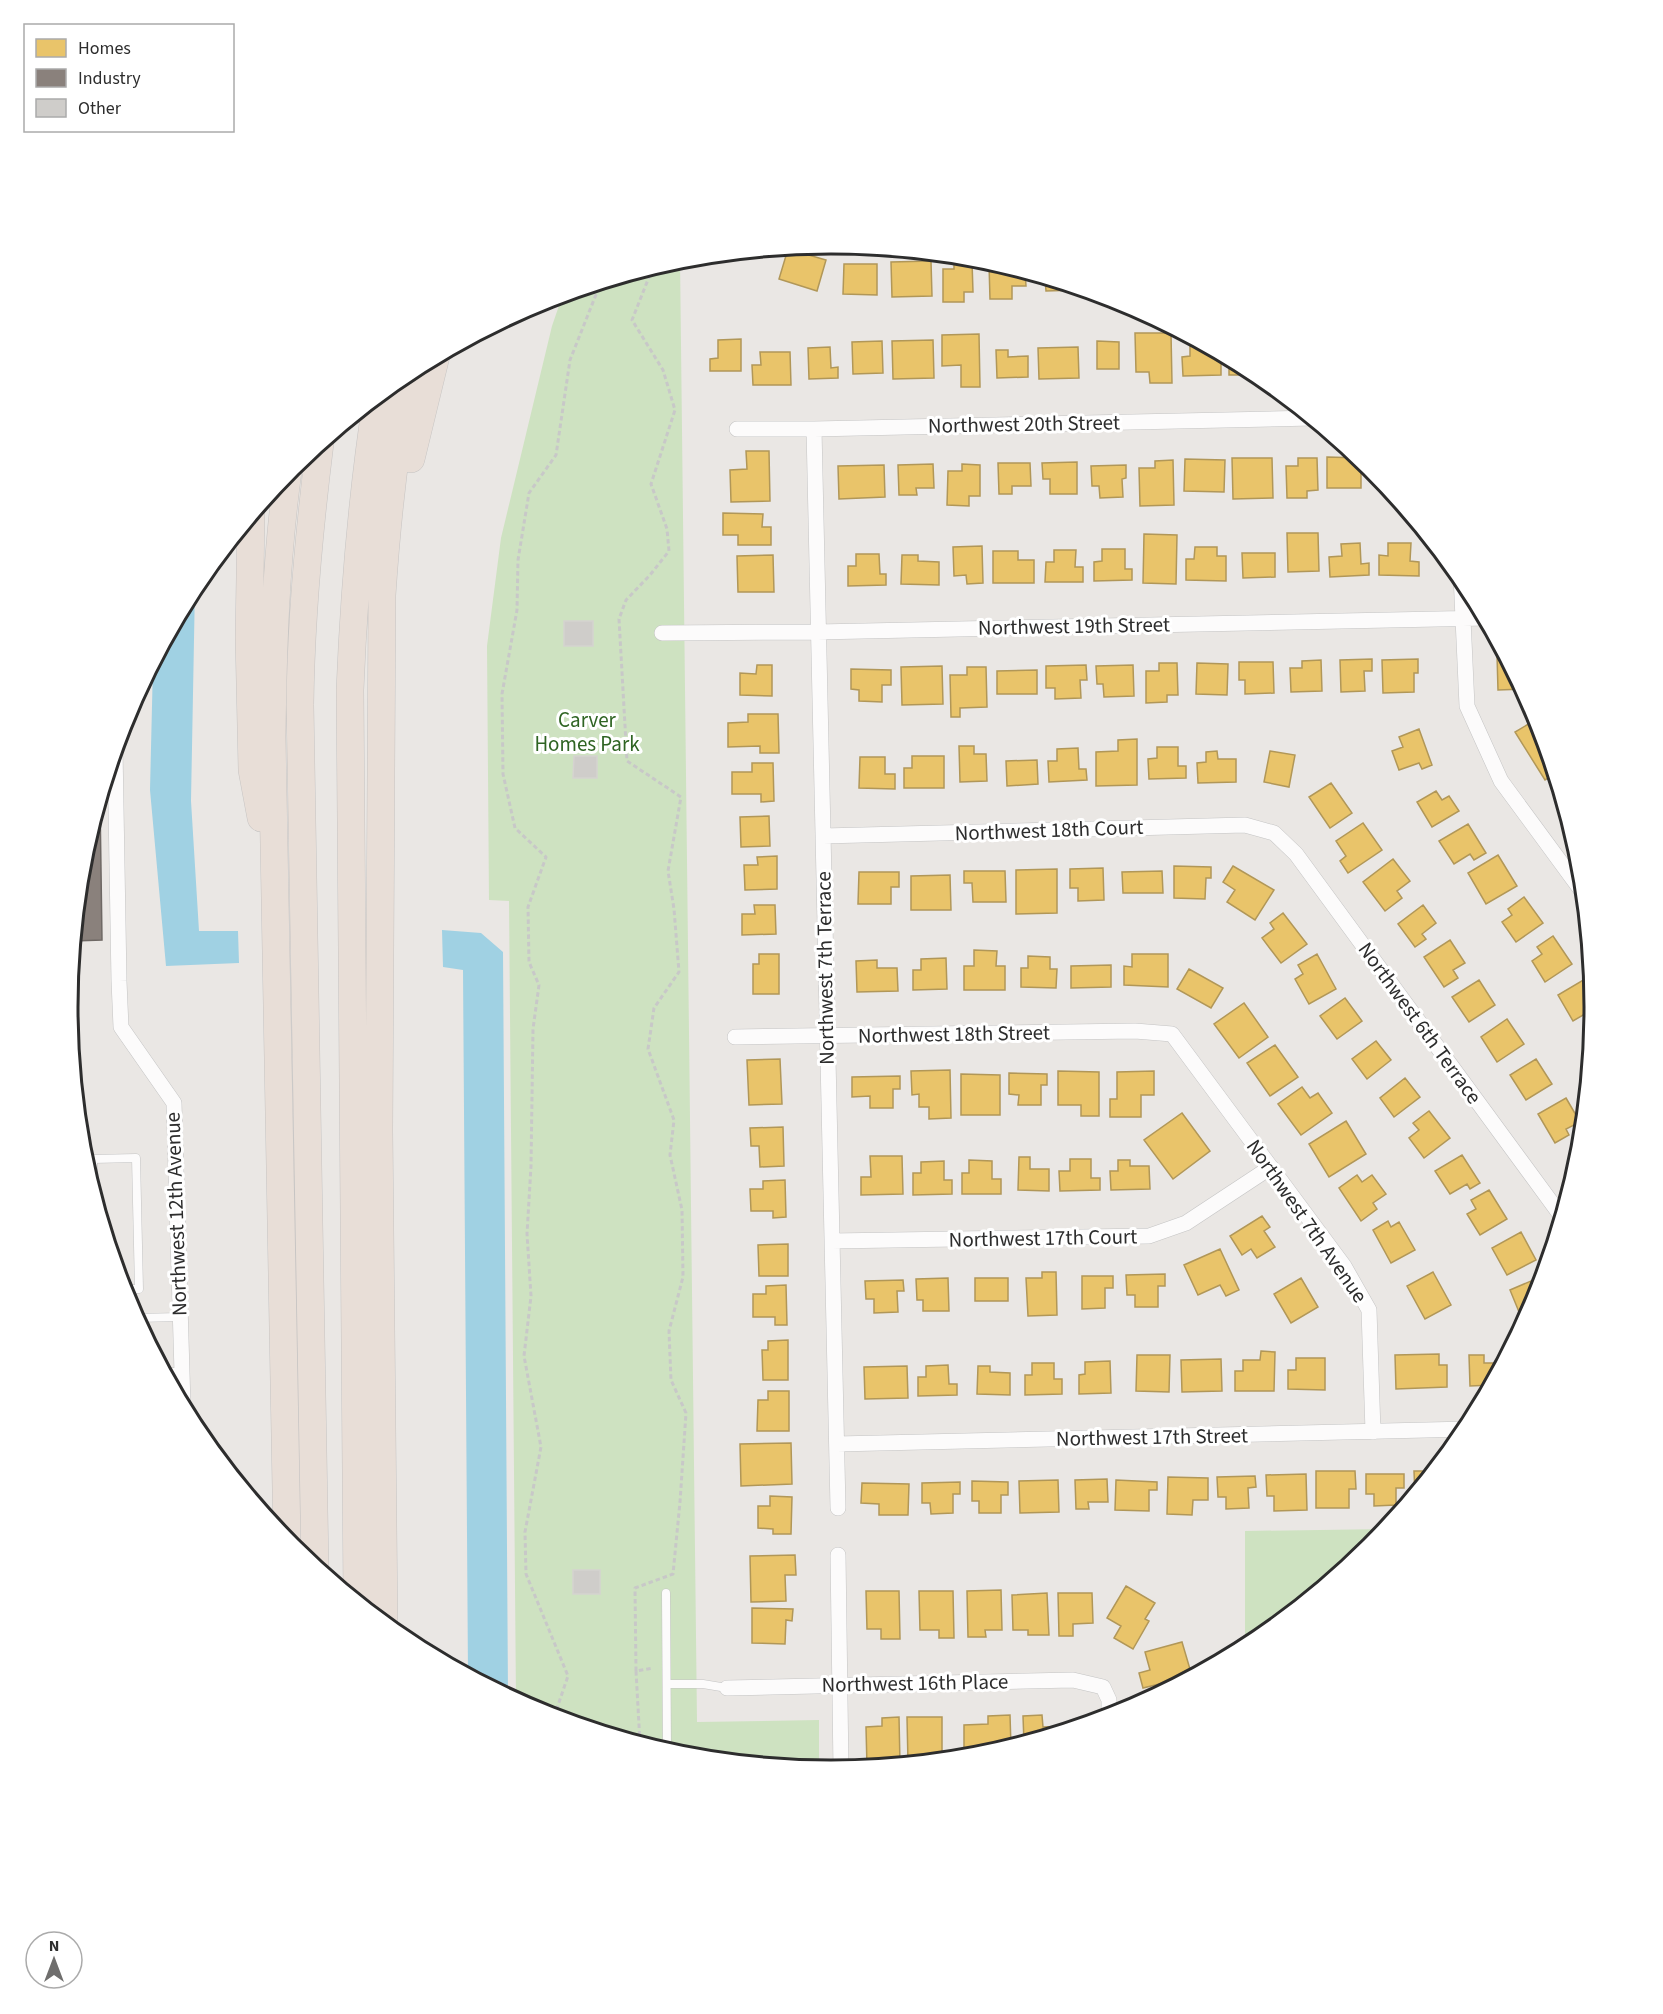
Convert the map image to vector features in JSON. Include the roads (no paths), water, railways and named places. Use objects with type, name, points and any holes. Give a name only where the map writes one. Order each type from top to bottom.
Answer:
[{"type":"highway","points":[[382,595],[433,367]]},
{"type":"highway","points":[[384,1613],[380,1143],[382,595],[391,489],[407,384]]},
{"type":"highway","points":[[357,1592],[350,690],[358,550],[375,407]]},
{"type":"highway","points":[[315,1555],[300,705],[305,574],[319,456]]},
{"type":"highway","points":[[286,488],[280,539],[273,668],[287,1527]]},
{"type":"highway","points":[[251,527],[249,638],[252,770],[276,899]]},
{"type":"street","name":"Northwest 20th Street","points":[[737,429],[1301,418]]},
{"type":"street","name":"Northwest 7th Terrace","points":[[814,429],[838,1508]]},
{"type":"street","points":[[1461,593],[1467,706],[1502,781],[1574,881]]},
{"type":"street","name":"Northwest 19th Street","points":[[663,633],[818,632],[1477,618]]},
{"type":"street","name":"Northwest 12th Avenue","points":[[115,774],[118,981],[122,1027],[174,1103],[183,1390]]},
{"type":"street","name":"Northwest 18th Court","points":[[822,836],[1245,825],[1274,833]]},
{"type":"street","name":"Northwest 6th Terrace","points":[[1274,833],[1296,854],[1557,1210]]},
{"type":"street","name":"Northwest 18th Street","points":[[735,1037],[1135,1031],[1172,1034]]},
{"type":"street","name":"Northwest 7th Avenue","points":[[1172,1034],[1344,1266],[1369,1310],[1373,1432]]},
{"type":"street","name":"Northwest 17th Court","points":[[832,1241],[1149,1236],[1186,1223],[1271,1167]]},
{"type":"street","name":"Northwest 17th Street","points":[[837,1444],[1456,1429]]},
{"type":"street","points":[[838,1555],[842,1760]]},
{"type":"street","name":"Northwest 16th Place","points":[[727,1688],[1073,1680],[1103,1687],[1109,1700],[1109,1707]]},
{"type":"lane","points":[[93,1159],[136,1158],[139,1289],[133,1289]]},
{"type":"lane","points":[[146,1318],[180,1317]]},
{"type":"lane","points":[[173,1372],[182,1371]]},
{"type":"lane","points":[[666,1593],[667,1742]]},
{"type":"lane","points":[[667,1684],[703,1684],[727,1688]]},
{"type":"water","points":[[195,605],[191,801],[199,931],[238,931],[239,963],[166,966],[150,790],[153,681]]},
{"type":"water","points":[[442,930],[481,933],[503,952],[508,1687],[468,1667],[463,970],[443,967]]},
{"type":"park label","name":"Carver Homes Park","points":[[587,732]]}]
